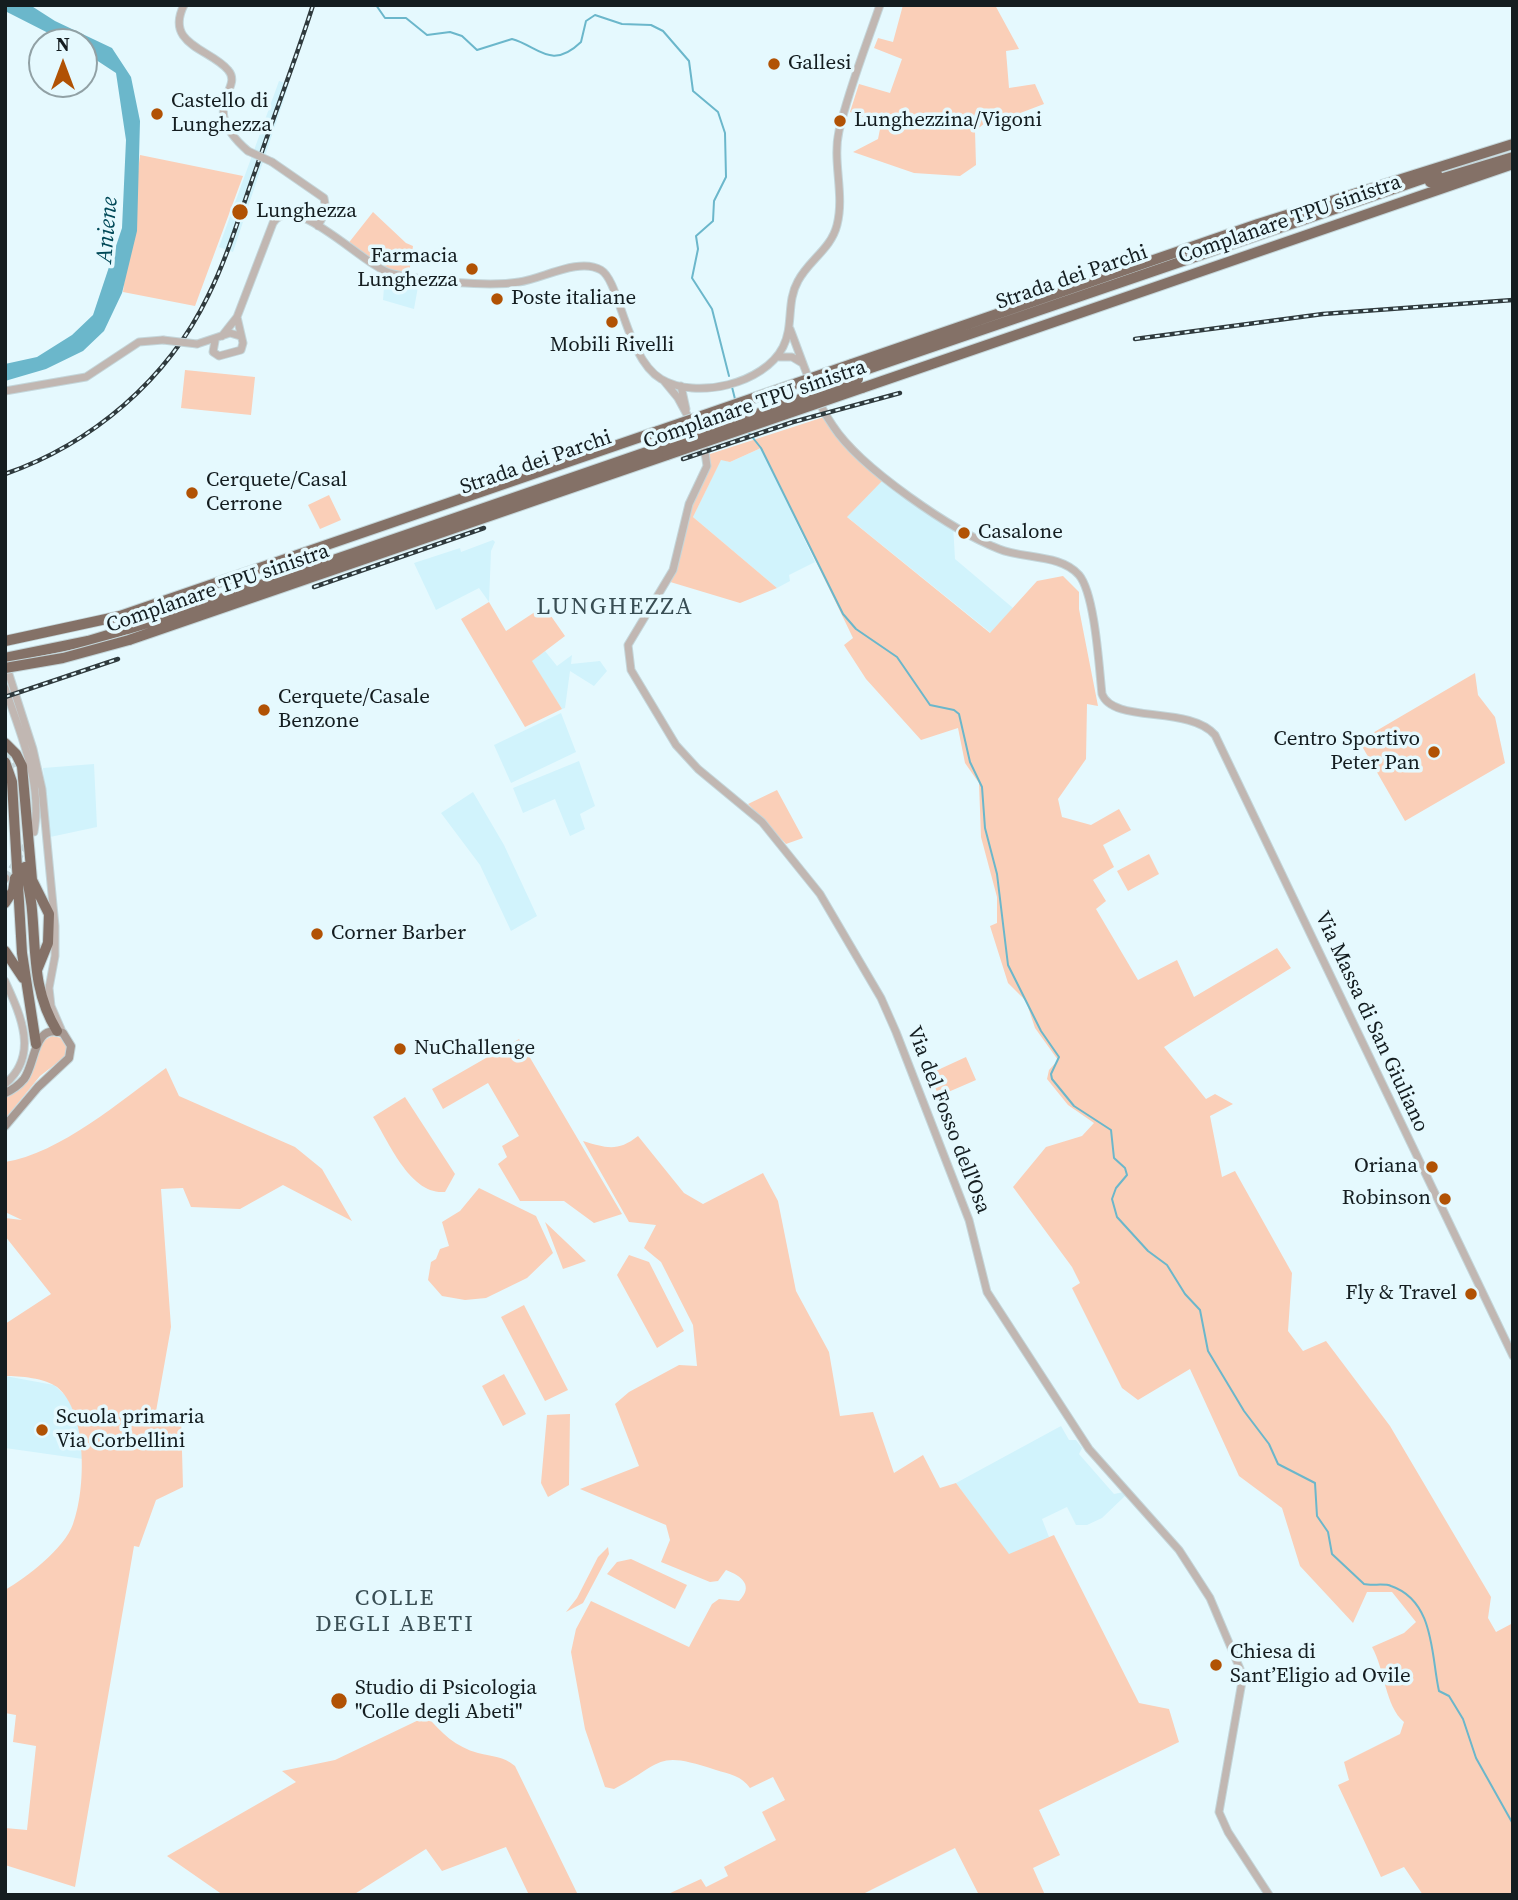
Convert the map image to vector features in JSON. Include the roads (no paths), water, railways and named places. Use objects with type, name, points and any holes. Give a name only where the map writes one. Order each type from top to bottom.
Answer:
[{"type":"highway","points":[[857,376],[1258,224],[1513,145]]},
{"type":"highway","name":"Strada dei Parchi","points":[[857,376],[1351,202],[1513,150]]},
{"type":"highway","name":"Strada dei Parchi","points":[[5,660],[61,648],[125,628],[857,376],[1364,204],[1513,157]]},
{"type":"highway","name":"Complanare TPU sinistra","points":[[5,668],[63,658],[125,628],[857,376],[1513,164]]},
{"type":"highway","points":[[5,641],[125,628]]},
{"type":"highway","name":"Strada dei Parchi","points":[[5,652],[125,628]]},
{"type":"highway","points":[[5,743],[18,757],[22,766],[32,880],[48,912],[48,943],[36,976]]},
{"type":"highway","points":[[10,765],[31,903],[36,976],[45,1012],[60,1032]]},
{"type":"highway","points":[[10,765],[26,986],[36,1044]]},
{"type":"highway","points":[[5,781],[15,877],[14,888],[5,902]]},
{"type":"highway","points":[[5,951],[26,986]]},
{"type":"main road","points":[[5,1093],[24,1079],[36,1044],[44,1035],[60,1032],[71,1046],[69,1058],[38,1087],[8,1123]]},
{"type":"street","points":[[184,5],[179,21],[184,37],[193,47],[225,67],[231,75],[222,116],[225,127],[248,151],[272,162],[324,198],[326,210],[318,226]]},
{"type":"street","points":[[664,380],[697,389],[714,388],[743,378],[776,357],[783,347],[790,329],[791,300],[796,283],[827,246],[836,227],[839,204],[836,153],[839,132],[880,5]]},
{"type":"street","points":[[216,342],[237,317],[277,217],[294,213],[318,226],[373,267],[402,276],[506,284],[582,267],[598,268],[608,277],[641,357],[681,399]]},
{"type":"street","points":[[216,342],[219,356],[237,353],[243,346],[237,317]]},
{"type":"street","points":[[790,329],[802,364]]},
{"type":"street","points":[[5,390],[86,377],[139,341],[163,340],[197,344],[216,342],[233,333],[240,337]]},
{"type":"street","points":[[783,347],[798,349]]},
{"type":"street","points":[[783,347],[802,364]]},
{"type":"street","points":[[776,357],[792,357]]},
{"type":"street","name":"Via Massa di San Giuliano","points":[[802,364],[835,429],[899,490],[992,546],[1060,563],[1079,575],[1085,586],[1094,624],[1102,694],[1107,703],[1119,709],[1185,718],[1204,724],[1218,739],[1513,1356]]},
{"type":"street","points":[[681,386],[681,399]]},
{"type":"street","points":[[681,399],[697,389]]},
{"type":"street","name":"Via del Fosso dell'Osa","points":[[681,399],[705,448],[707,468],[689,504],[673,570],[629,643],[627,657],[631,670],[666,733],[688,759],[762,822],[820,894],[881,998],[896,1032],[969,1220],[986,1292],[1088,1447],[1178,1547],[1210,1598],[1238,1657],[1243,1678],[1219,1812],[1230,1836],[1269,1895]]},
{"type":"street","points":[[5,660],[33,749],[41,789],[55,926],[55,956],[49,988],[51,1006],[60,1032]]},
{"type":"street","points":[[5,688],[34,787],[37,816],[34,832]]},
{"type":"street","points":[[5,981],[18,1009],[25,1044],[16,1073],[5,1084]]},
{"type":"water","points":[[5,5],[30,5],[70,28],[38,28],[5,11]]},
{"type":"water","points":[[98,41],[112,48],[131,77],[140,121],[137,231],[122,293],[104,331],[83,351],[46,369],[5,381],[5,364],[37,357],[72,335],[93,315],[122,228],[126,140],[116,73],[98,61]]},
{"type":"waterway","points":[[376,5],[385,18],[406,18],[427,35],[450,32],[462,36],[477,50],[512,39],[545,54],[561,55],[581,42],[586,21],[595,15],[622,24],[651,25],[663,31],[689,61],[693,91],[718,112],[725,133],[726,177],[714,201],[713,221],[696,236],[698,249],[692,278],[712,309],[729,376]]},
{"type":"waterway","points":[[732,387],[735,399]]},
{"type":"waterway","points":[[749,433],[761,448],[843,614],[856,629],[897,657],[930,705],[954,710],[959,714],[970,762],[982,787],[985,828],[997,874],[1008,965],[1041,1031],[1059,1057],[1051,1074],[1052,1079],[1074,1106],[1111,1130],[1114,1158],[1125,1168],[1127,1175],[1116,1188],[1112,1199],[1117,1217],[1148,1251],[1167,1265],[1185,1294],[1200,1310],[1208,1351],[1244,1411],[1269,1444],[1278,1464],[1315,1483],[1317,1516],[1328,1532],[1332,1554],[1364,1584],[1391,1586],[1405,1593],[1416,1604],[1432,1646],[1439,1691],[1449,1696],[1463,1719],[1476,1758],[1513,1824]]},
{"type":"tunnel","points":[[5,750],[15,767]]},
{"type":"tunnel","points":[[6,878],[28,842]]},
{"type":"railway","points":[[5,474],[68,445],[97,426],[124,405],[172,355],[208,296],[229,248],[313,5]]},
{"type":"railway","points":[[1135,339],[1323,314],[1513,300]]},
{"type":"railway","points":[[683,459],[793,422],[900,393]]},
{"type":"railway","points":[[314,587],[484,528]]},
{"type":"railway","points":[[5,697],[118,659]]},
{"type":"place","name":"Gallesi","points":[[774,64]]},
{"type":"place","name":"Castello di Lunghezza","points":[[157,114]]},
{"type":"place","name":"Lunghezzina/Vigoni","points":[[840,121]]},
{"type":"place","name":"Lunghezza","points":[[240,212]]},
{"type":"place","name":"Farmacia Lunghezza","points":[[472,269]]},
{"type":"place","name":"Poste italiane","points":[[497,299]]},
{"type":"place","name":"Mobili Rivelli","points":[[612,322]]},
{"type":"place","name":"Cerquete/Casal Cerrone","points":[[192,493]]},
{"type":"place","name":"Casalone","points":[[964,533]]},
{"type":"place","name":"Cerquete/Casale Benzone","points":[[264,710]]},
{"type":"place","name":"Centro Sportivo Peter Pan","points":[[1434,752]]},
{"type":"place","name":"Corner Barber","points":[[317,934]]},
{"type":"place","name":"NuChallenge","points":[[400,1049]]},
{"type":"place","name":"Oriana","points":[[1432,1167]]},
{"type":"place","name":"Robinson","points":[[1445,1199]]},
{"type":"place","name":"Fly & Travel","points":[[1471,1294]]},
{"type":"place","name":"Scuola primaria Via Corbellini","points":[[42,1430]]},
{"type":"place","name":"Chiesa di Sant’Eligio ad Ovile","points":[[1216,1665]]},
{"type":"place","name":"Studio di Psicologia \"Colle degli Abeti\"","points":[[339,1701]]},
{"type":"district","name":"LUNGHEZZA","points":[[615,608]]},
{"type":"district","name":"COLLE DEGLI ABETI","points":[[395,1612]]},
{"type":"water label","name":"Aniene","points":[[108,230]]}]
